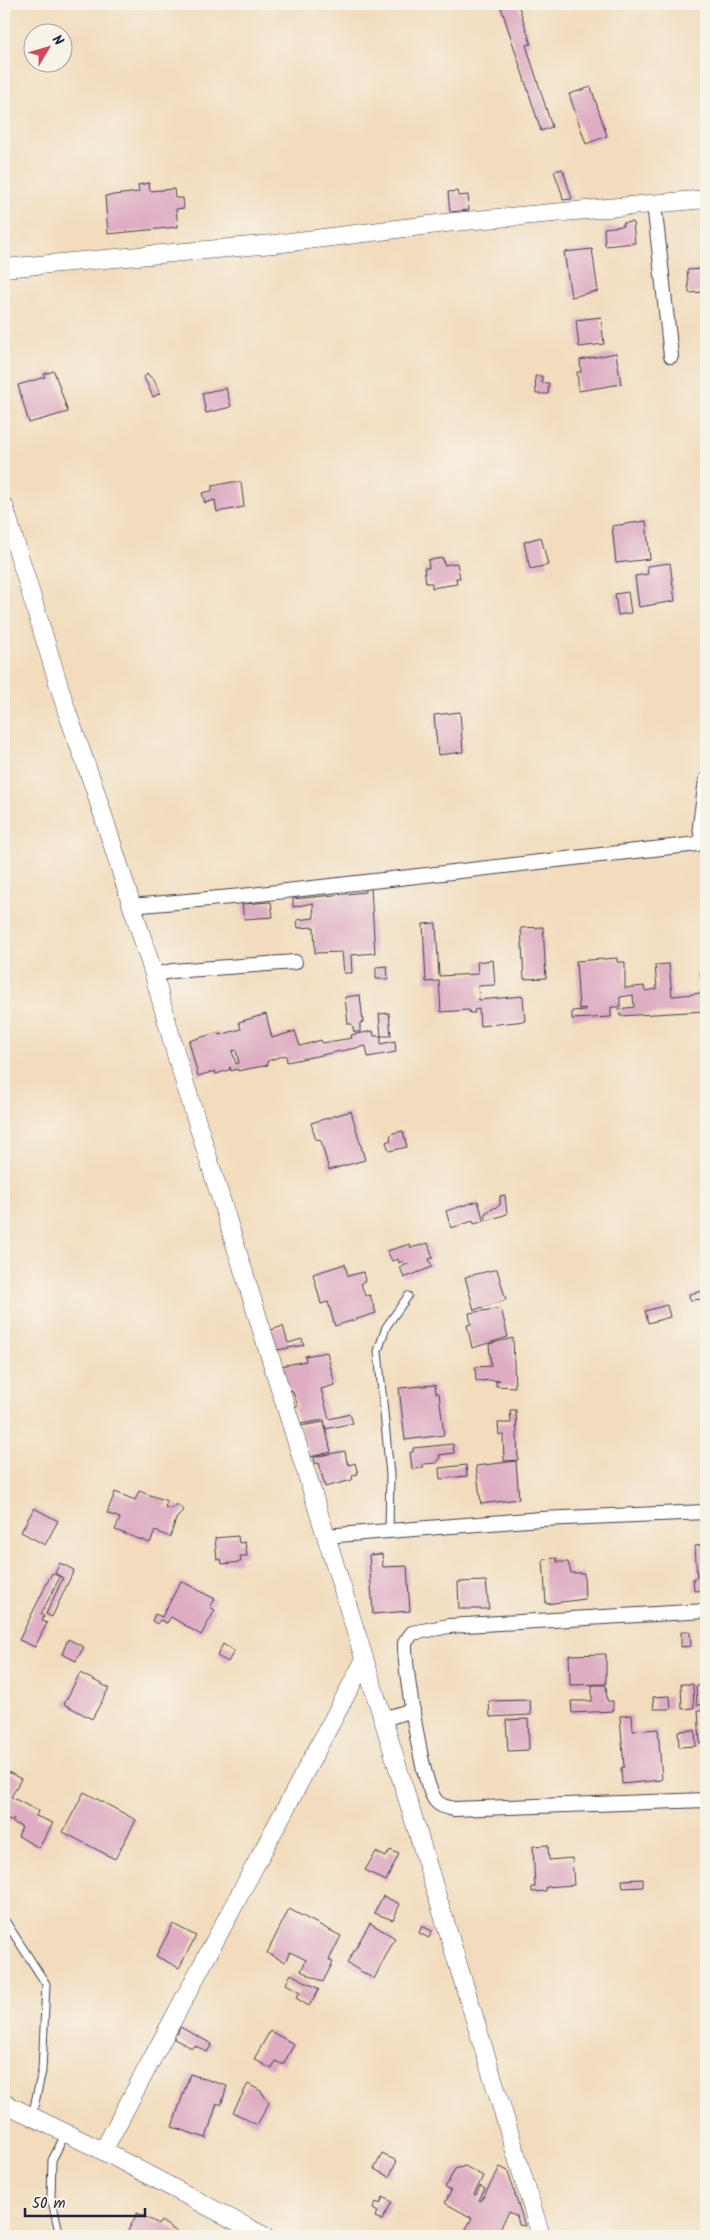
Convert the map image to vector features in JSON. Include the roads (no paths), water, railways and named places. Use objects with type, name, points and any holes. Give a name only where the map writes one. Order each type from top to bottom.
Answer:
[{"type":"street","points":[[4,268],[274,244],[454,222],[706,199]]},
{"type":"street","points":[[654,203],[671,356]]},
{"type":"street","points":[[4,506],[67,712],[94,787],[154,975],[182,1076],[383,1719],[541,2236]]},
{"type":"street","points":[[131,906],[252,895],[704,843],[700,825],[706,780]]},
{"type":"street","points":[[154,975],[181,970],[295,962]]},
{"type":"street","points":[[325,1536],[541,1519],[706,1512]]},
{"type":"street","points":[[706,1612],[450,1626],[420,1630],[412,1633],[405,1643],[406,1668],[428,1782],[433,1796],[441,1806],[454,1809],[706,1800]]},
{"type":"street","points":[[103,2151],[364,1661]]},
{"type":"street","points":[[383,1719],[413,1710]]},
{"type":"street","points":[[4,2103],[103,2151],[264,2236]]},
{"type":"lane","points":[[389,1532],[390,1476],[378,1351],[386,1327],[408,1296]]},
{"type":"lane","points":[[4,1919],[46,1984],[42,2070],[32,2116]]},
{"type":"lane","points":[[60,2236],[51,2197],[52,2160],[66,2133]]}]
